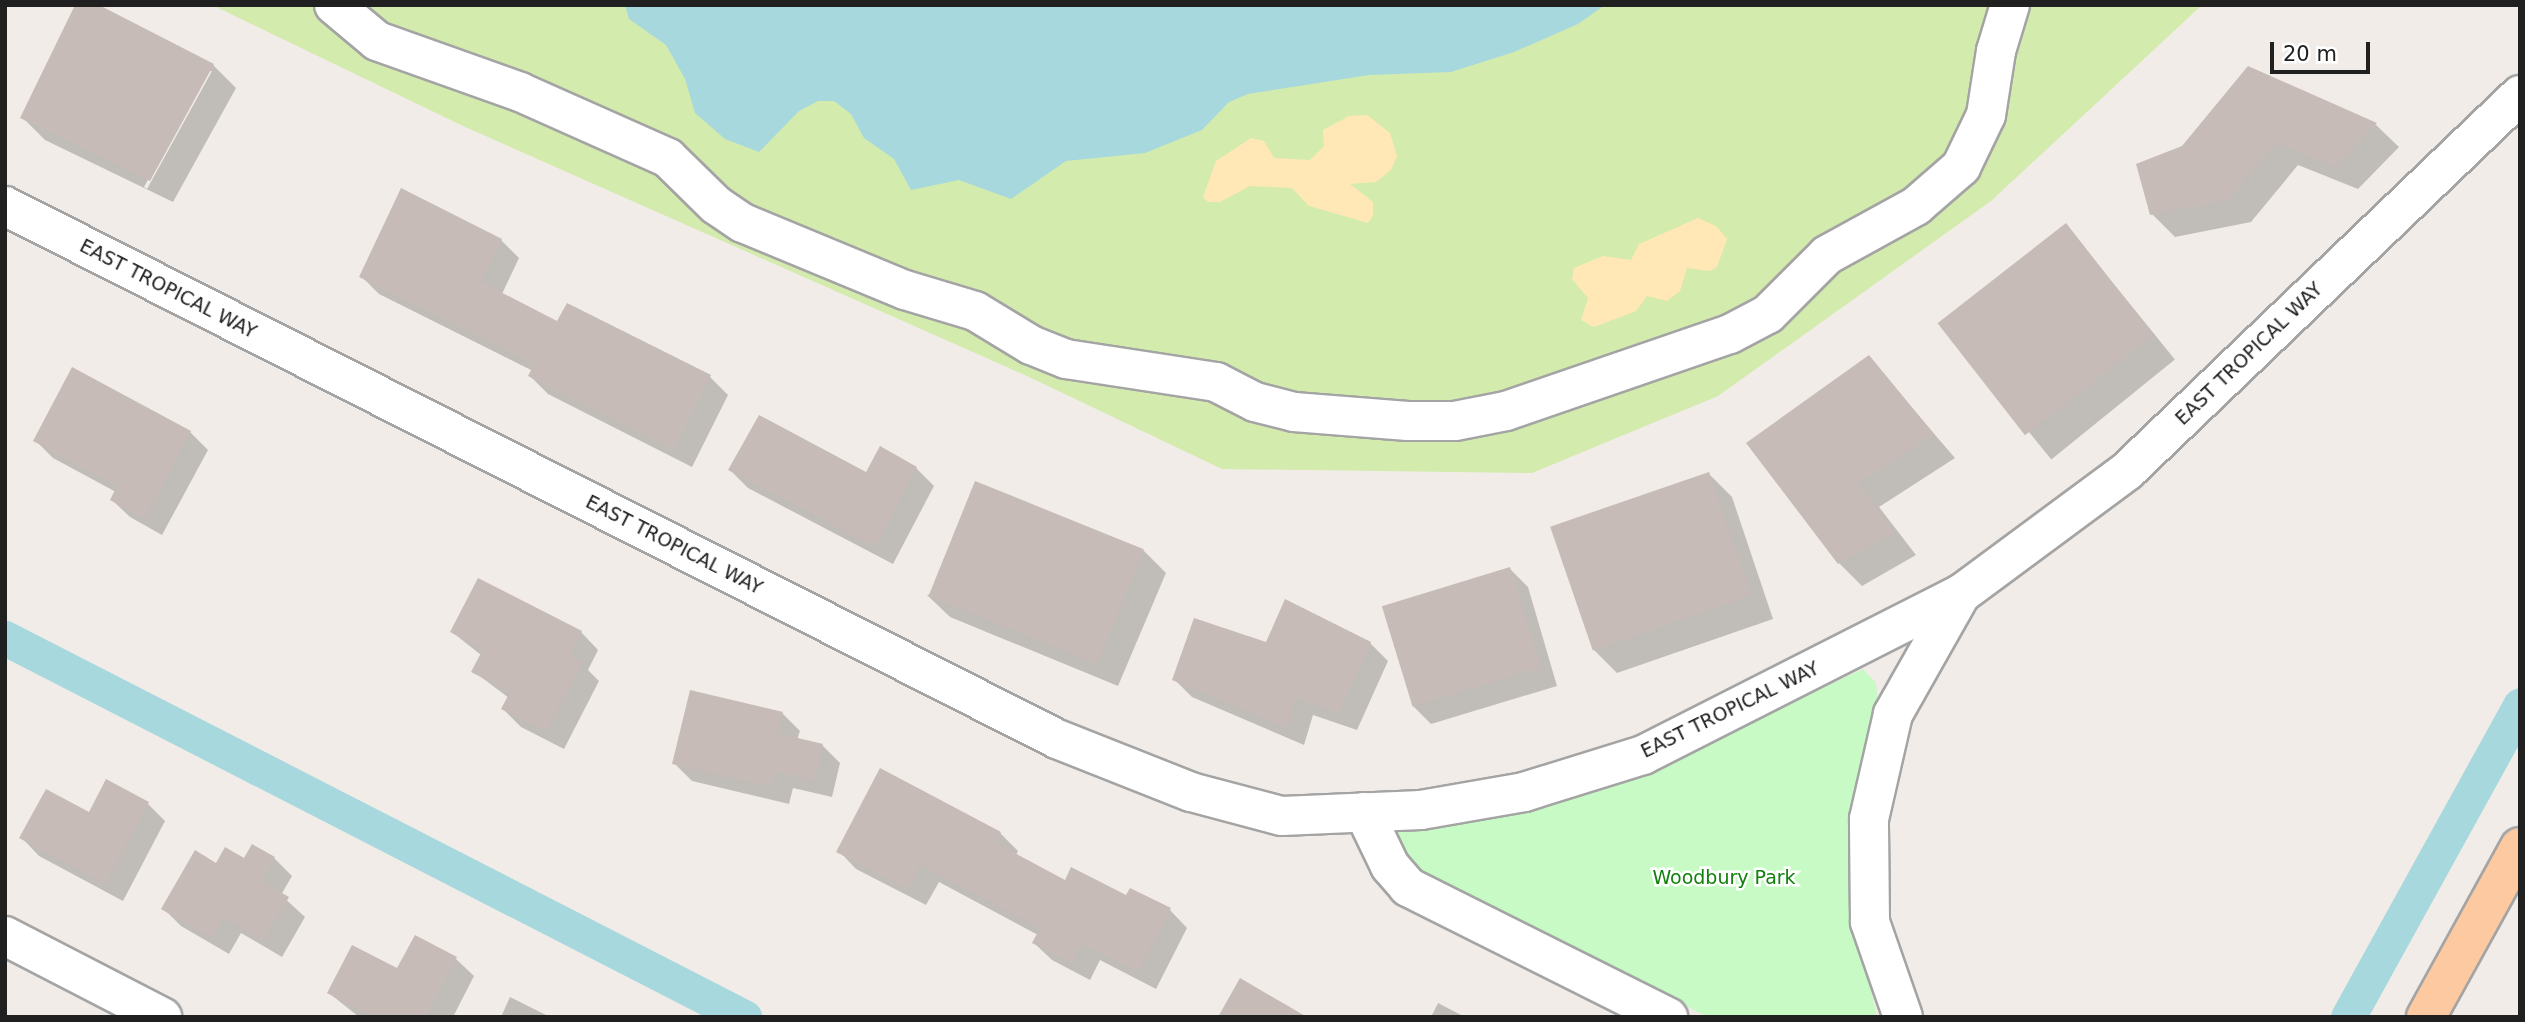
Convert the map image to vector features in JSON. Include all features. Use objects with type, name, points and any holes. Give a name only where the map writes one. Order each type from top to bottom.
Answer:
[{"type":"main road","points":[[2426,1017],[2520,846]]},
{"type":"street","points":[[334,5],[377,41],[520,92],[668,158],[716,205],[743,223],[905,290],[975,311],[1031,345],[1066,359],[1216,382],[1255,402],[1294,412],[1408,421],[1455,421],[1506,411],[1730,334],[1768,314],[1827,255],[1916,206],[1961,167],[1986,115],[1996,51],[2010,5]]},
{"type":"street","name":"EAST TROPICAL WAY","points":[[5,206],[1057,739],[1191,792],[1282,816],[1421,810],[1524,792],[1643,755],[1961,594],[2127,471],[2520,95]]},
{"type":"street","name":"EAST TROPICAL WAY","points":[[1903,1017],[1870,922],[1869,819],[1893,714],[1961,594]]},
{"type":"street","points":[[1364,812],[1390,866],[1408,887],[1668,1017]]},
{"type":"street","points":[[5,936],[162,1017]]},
{"type":"green space","points":[[212,5],[2202,5],[1991,201],[1718,396],[1532,473],[1222,469],[1027,376],[463,126]]},
{"type":"green space","name":"Woodbury Park","points":[[1863,669],[1876,683],[1878,706],[1856,923],[1877,1017],[1708,1017],[1429,876],[1404,856],[1387,827],[1694,748]]},
{"type":"sand","points":[[1367,115],[1390,133],[1397,156],[1391,170],[1376,182],[1350,184],[1373,202],[1373,216],[1368,223],[1309,206],[1292,188],[1250,186],[1220,202],[1208,202],[1203,197],[1216,161],[1251,138],[1264,141],[1274,158],[1310,160],[1324,146],[1323,130],[1349,116]]},
{"type":"sand","points":[[1698,218],[1716,226],[1727,239],[1717,267],[1710,271],[1687,268],[1680,291],[1667,301],[1647,296],[1636,311],[1594,327],[1581,320],[1588,298],[1572,279],[1574,268],[1603,256],[1631,260],[1639,244]]},
{"type":"water","points":[[625,5],[1605,5],[1578,24],[1514,52],[1451,72],[1369,75],[1248,94],[1229,102],[1202,130],[1145,153],[1066,161],[1011,199],[959,180],[911,190],[894,159],[864,138],[851,114],[834,101],[818,101],[799,111],[759,152],[725,139],[695,113],[685,79],[666,45],[629,19]]},
{"type":"building","points":[[75,5],[99,5],[214,64],[150,181],[20,118]]},
{"type":"building","points":[[2248,66],[2377,123],[2335,167],[2275,143],[2228,200],[2150,215],[2136,164],[2182,146]]},
{"type":"building","points":[[401,188],[502,239],[481,282],[557,321],[567,303],[711,375],[674,450],[528,376],[534,364],[359,277]]},
{"type":"building","points":[[2066,223],[2153,335],[2025,435],[1938,323]]},
{"type":"building","points":[[1869,355],[1934,434],[1858,484],[1895,532],[1838,564],[1746,443]]},
{"type":"building","points":[[72,367],[191,431],[144,519],[110,500],[117,486],[33,441]]},
{"type":"building","points":[[759,415],[866,472],[880,446],[917,467],[875,547],[728,470]]},
{"type":"building","points":[[1709,472],[1752,596],[1593,651],[1550,527]]},
{"type":"building","points":[[975,481],[1144,549],[1097,664],[929,596]]},
{"type":"building","points":[[1510,567],[1541,667],[1413,707],[1382,606]]},
{"type":"building","points":[[478,578],[582,631],[570,655],[582,662],[546,732],[501,709],[510,692],[471,672],[483,649],[450,632]]},
{"type":"building","points":[[1285,599],[1371,642],[1339,713],[1295,698],[1287,728],[1172,680],[1194,618],[1266,642]]},
{"type":"building","points":[[690,690],[783,712],[777,733],[823,744],[815,781],[775,771],[772,787],[672,764]]},
{"type":"building","points":[[880,768],[1001,832],[996,843],[1065,880],[1071,867],[1126,895],[1130,888],[1171,908],[1138,972],[1082,944],[1072,963],[1032,943],[1040,928],[920,865],[908,889],[836,852]]},
{"type":"building","points":[[106,779],[149,802],[105,884],[19,838],[46,789],[89,812]]},
{"type":"building","points":[[252,844],[275,857],[261,881],[289,897],[263,941],[223,917],[211,938],[161,909],[195,850],[216,863],[225,847],[244,858]]},
{"type":"building","points":[[415,935],[457,957],[426,1017],[372,1017],[327,993],[352,945],[397,968]]},
{"type":"building","points":[[1240,978],[1307,1017],[1218,1017]]},
{"type":"waterway","points":[[5,638],[744,1017]]},
{"type":"waterway","points":[[2348,1017],[2520,705]]}]
